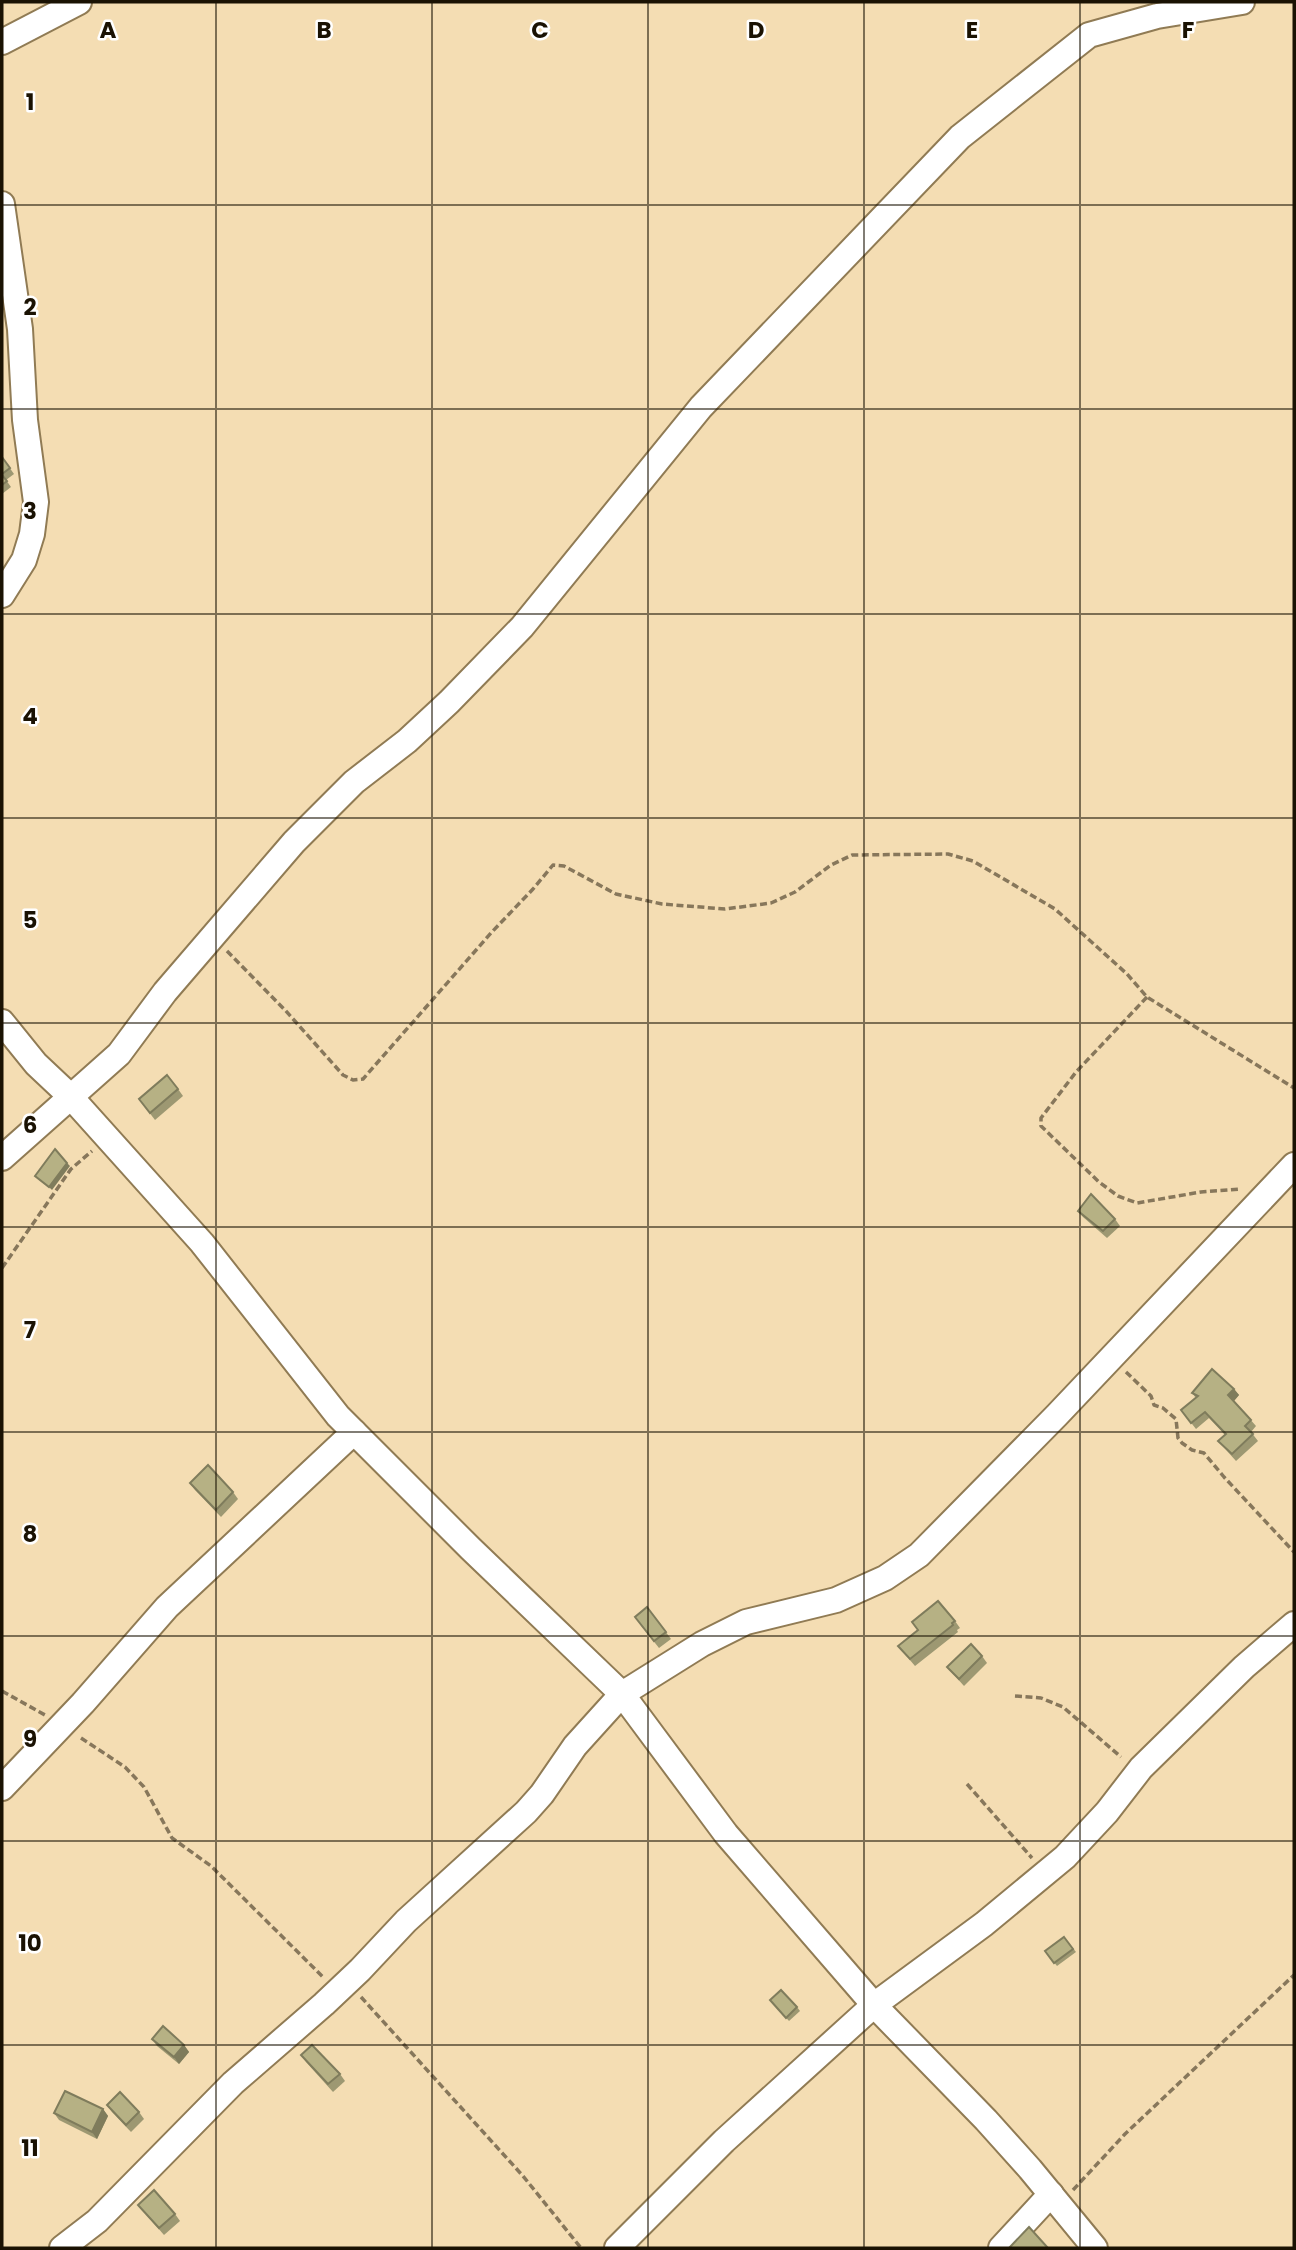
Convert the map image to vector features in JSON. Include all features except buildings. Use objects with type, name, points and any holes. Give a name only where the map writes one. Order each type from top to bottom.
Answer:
[{"type":"street","points":[[2,42],[79,2]]},
{"type":"street","points":[[2,1158],[120,1054],[165,992],[294,842],[354,782],[407,741],[449,702],[522,627],[701,407],[960,137],[1089,35],[1157,16],[1234,2]]},
{"type":"street","points":[[2,204],[20,329],[25,420],[36,502],[32,534],[24,560],[2,594]]},
{"type":"street","points":[[2,1023],[36,1064],[70,1096],[202,1243],[338,1416],[622,1694],[726,1834],[874,2005],[986,2120],[1095,2248]]},
{"type":"street","points":[[62,2248],[97,2221],[233,2083],[342,1987],[405,1922],[526,1812],[575,1746],[622,1694],[702,1644],[746,1622],[836,1600],[885,1578],[919,1555],[1284,1185],[1294,1165]]},
{"type":"street","points":[[2,1788],[167,1607],[354,1432]]},
{"type":"street","points":[[617,2248],[724,2141],[874,2005],[984,1924],[1038,1880],[1086,1835],[1141,1768],[1244,1667],[1294,1624]]},
{"type":"street","points":[[1002,2248],[1055,2199]]},
{"type":"path","points":[[213,937],[285,1010],[337,1069],[352,1080],[363,1079],[533,889],[547,869],[557,864],[616,894],[662,904],[725,909],[771,903],[795,891],[831,865],[852,855],[948,854],[973,860],[1055,909],[1127,974],[1147,997],[1294,1088]]},
{"type":"path","points":[[1147,997],[1076,1072],[1041,1118],[1041,1126],[1099,1181],[1118,1196],[1138,1203],[1201,1192],[1284,1185]]},
{"type":"path","points":[[2,1268],[71,1169],[107,1137]]},
{"type":"path","points":[[1111,1359],[1140,1384],[1151,1396],[1154,1405],[1163,1408],[1176,1419],[1178,1438],[1182,1443],[1192,1450],[1204,1453],[1294,1552]]},
{"type":"path","points":[[2,1691],[62,1725],[125,1767],[144,1787],[172,1838],[211,1866],[342,1987],[523,2176],[581,2248]]},
{"type":"path","points":[[1015,1696],[1041,1698],[1063,1707],[1118,1755],[1141,1768]]},
{"type":"path","points":[[967,1784],[1032,1859],[1038,1871],[1038,1880]]},
{"type":"path","points":[[1055,2199],[1294,1975]]}]
